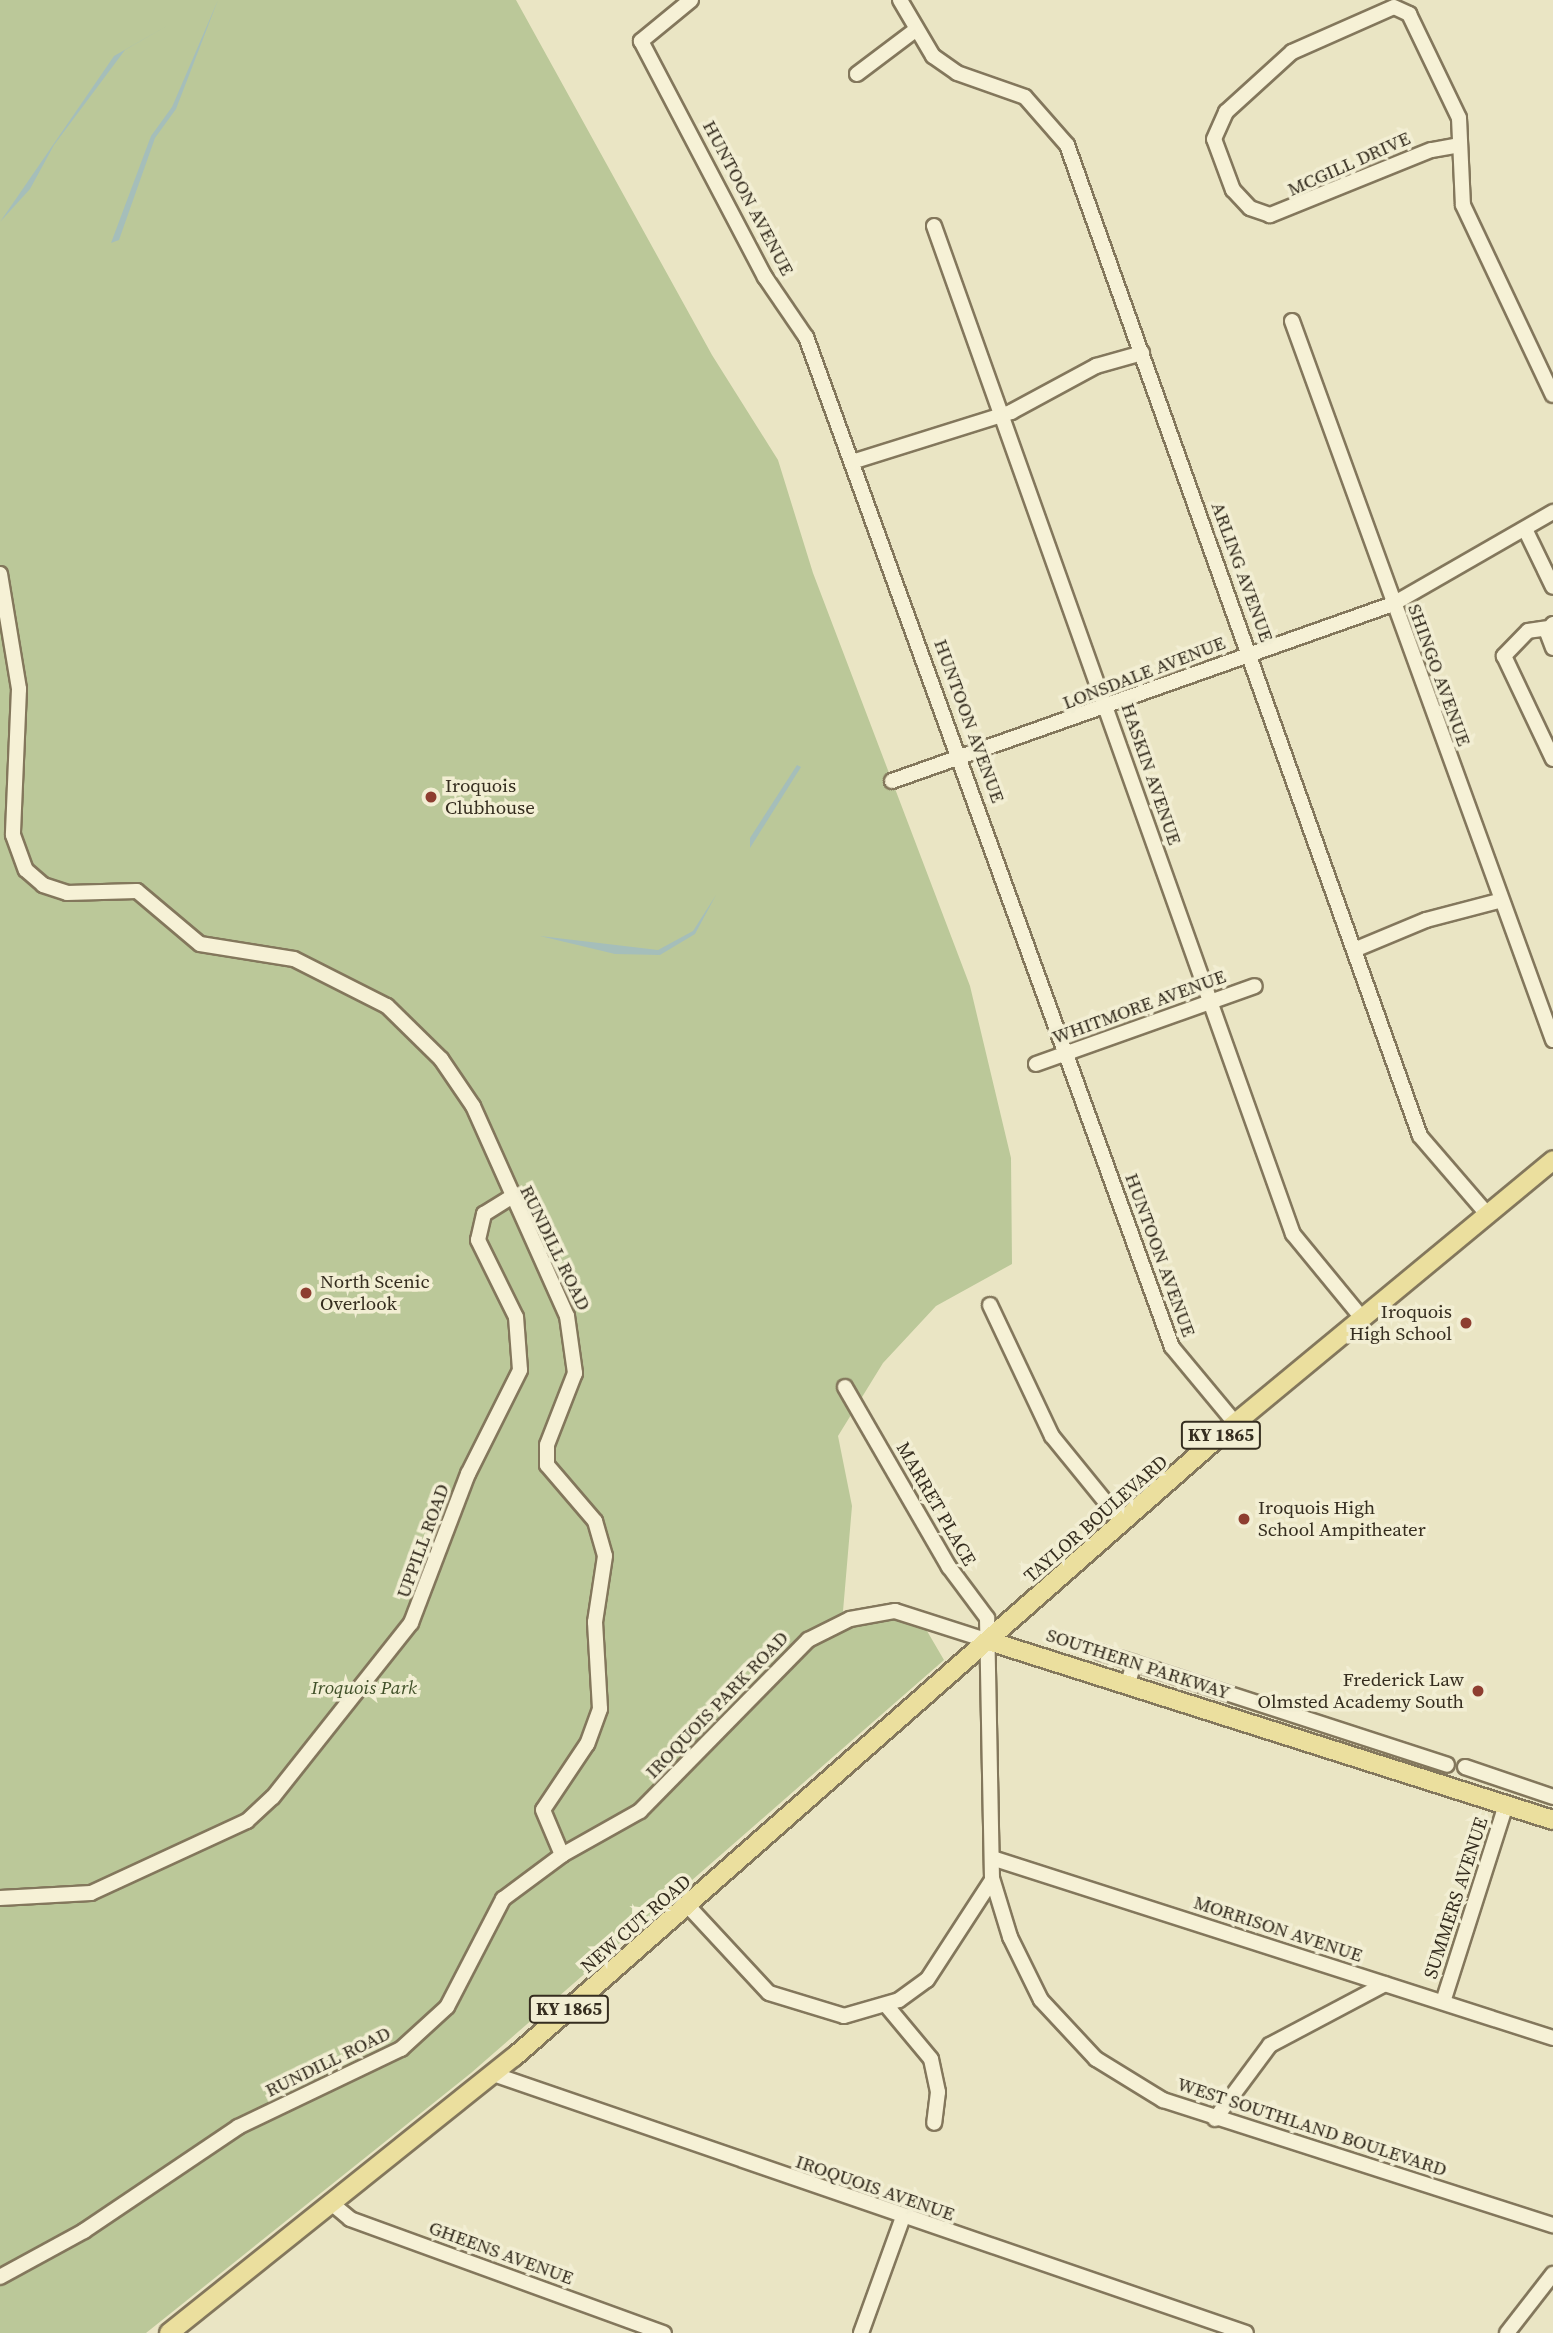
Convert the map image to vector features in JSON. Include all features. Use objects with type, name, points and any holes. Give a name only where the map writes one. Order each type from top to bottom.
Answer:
[{"type":"main road","name":"TAYLOR BOULEVARD","points":[[989,1641],[1235,1423],[1553,1160]]},
{"type":"main road","name":"SOUTHERN PARKWAY","points":[[989,1641],[1553,1820]]},
{"type":"main road","name":"NEW CUT ROAD","points":[[169,2333],[493,2074],[689,1907],[989,1641]]},
{"type":"street","name":"HUNTOON AVENUE","points":[[691,0],[641,41],[765,277],[801,326],[855,461],[1172,1347],[1235,1423]]},
{"type":"street","name":"ARLING AVENUE","points":[[900,0],[914,31],[949,69],[1014,92],[1052,121],[1067,145],[1251,653],[1420,1136],[1488,1214]]},
{"type":"street","name":"MCGILL DRIVE","points":[[1394,7],[1409,14],[1456,110],[1460,145],[1431,150],[1279,215],[1250,208],[1227,180],[1215,133],[1256,81],[1292,52],[1394,7]]},
{"type":"street","points":[[857,74],[914,31]]},
{"type":"street","points":[[1460,145],[1463,205],[1553,395]]},
{"type":"street","name":"HASKIN AVENUE","points":[[934,226],[1108,708],[1296,1242],[1362,1318]]},
{"type":"street","name":"SHINGO AVENUE","points":[[1292,321],[1499,901],[1553,1040]]},
{"type":"street","points":[[855,461],[1003,414],[1096,366],[1142,353]]},
{"type":"street","name":"LONSDALE AVENUE","points":[[892,781],[1108,708],[1251,653],[1393,604],[1553,512]]},
{"type":"street","points":[[1525,529],[1553,587]]},
{"type":"street","name":"RUNDILL ROAD","points":[[0,574],[19,688],[13,835],[26,870],[43,885],[67,893],[137,891],[200,944],[294,959],[357,986],[415,1030],[447,1067],[481,1123],[510,1198],[567,1316],[577,1350],[547,1465],[595,1521],[605,1546],[595,1622],[600,1709],[587,1744],[543,1810],[562,1855],[496,1907],[447,2007],[401,2049],[238,2127],[84,2231],[0,2277]]},
{"type":"street","points":[[1553,648],[1551,626],[1528,631],[1504,656],[1553,759]]},
{"type":"street","points":[[1354,950],[1426,920],[1499,901]]},
{"type":"street","name":"WHITMORE AVENUE","points":[[1036,1064],[1255,986]]},
{"type":"street","name":"UPPILL ROAD","points":[[0,1898],[34,1901],[91,1893],[247,1821],[273,1797],[411,1623],[468,1474],[520,1370],[518,1324],[478,1240],[484,1214],[510,1198]]},
{"type":"street","points":[[990,1305],[1052,1436],[1122,1522]]},
{"type":"street","name":"MARRET PLACE","points":[[845,1387],[949,1567],[987,1618],[989,1641]]},
{"type":"street","name":"IROQUOIS PARK ROAD","points":[[562,1855],[640,1811],[786,1658],[829,1627],[902,1611],[989,1641]]},
{"type":"street","name":"WEST SOUTHLAND BOULEVARD","points":[[989,1641],[992,1880],[1023,1968],[1067,2029],[1129,2082],[1215,2119],[1553,2225]]},
{"type":"street","points":[[1099,1652],[1447,1765]]},
{"type":"street","points":[[1128,1683],[1134,1663]]},
{"type":"street","points":[[1414,1776],[1420,1755]]},
{"type":"street","points":[[1465,1767],[1553,1797]]},
{"type":"street","name":"SUMMERS AVENUE","points":[[1443,2002],[1506,1805]]},
{"type":"street","name":"MORRISON AVENUE","points":[[992,1858],[1553,2038]]},
{"type":"street","points":[[689,1907],[751,1978],[780,1999],[832,2015],[886,2006],[910,1993],[943,1961],[992,1880]]},
{"type":"street","points":[[1215,2119],[1270,2045],[1385,1984]]},
{"type":"street","points":[[886,2006],[931,2059],[938,2092],[934,2123]]},
{"type":"street","name":"IROQUOIS AVENUE","points":[[493,2074],[1246,2333]]},
{"type":"street","name":"GHEENS AVENUE","points":[[330,2202],[350,2219],[664,2333]]},
{"type":"street","points":[[862,2333],[903,2217]]},
{"type":"street","points":[[1507,2333],[1553,2274]]},
{"type":"green space","name":"Iroquois Park","points":[[0,0],[516,0],[712,355],[778,460],[813,573],[970,986],[1011,1158],[1012,1264],[936,1306],[883,1363],[838,1436],[852,1506],[842,1623],[865,1615],[920,1619],[944,1660],[471,2073],[146,2333],[0,2333]]},
{"type":"water","points":[[218,0],[176,109],[155,138],[119,240],[111,243],[151,136],[172,107]]},
{"type":"water","points":[[172,23],[125,50],[54,145],[30,189],[0,222],[114,56]]},
{"type":"water","points":[[797,765],[801,767],[750,848],[750,838]]},
{"type":"water","points":[[716,895],[695,934],[660,955],[615,954],[540,936],[658,950],[693,931]]},
{"type":"place","name":"Iroquois Clubhouse","points":[[431,797]]},
{"type":"place","name":"North Scenic Overlook","points":[[306,1293]]},
{"type":"place","name":"Iroquois High School","points":[[1466,1323]]},
{"type":"place","name":"Iroquois High School Ampitheater","points":[[1244,1519]]},
{"type":"place","name":"Frederick Law Olmsted Academy South","points":[[1478,1691]]}]
